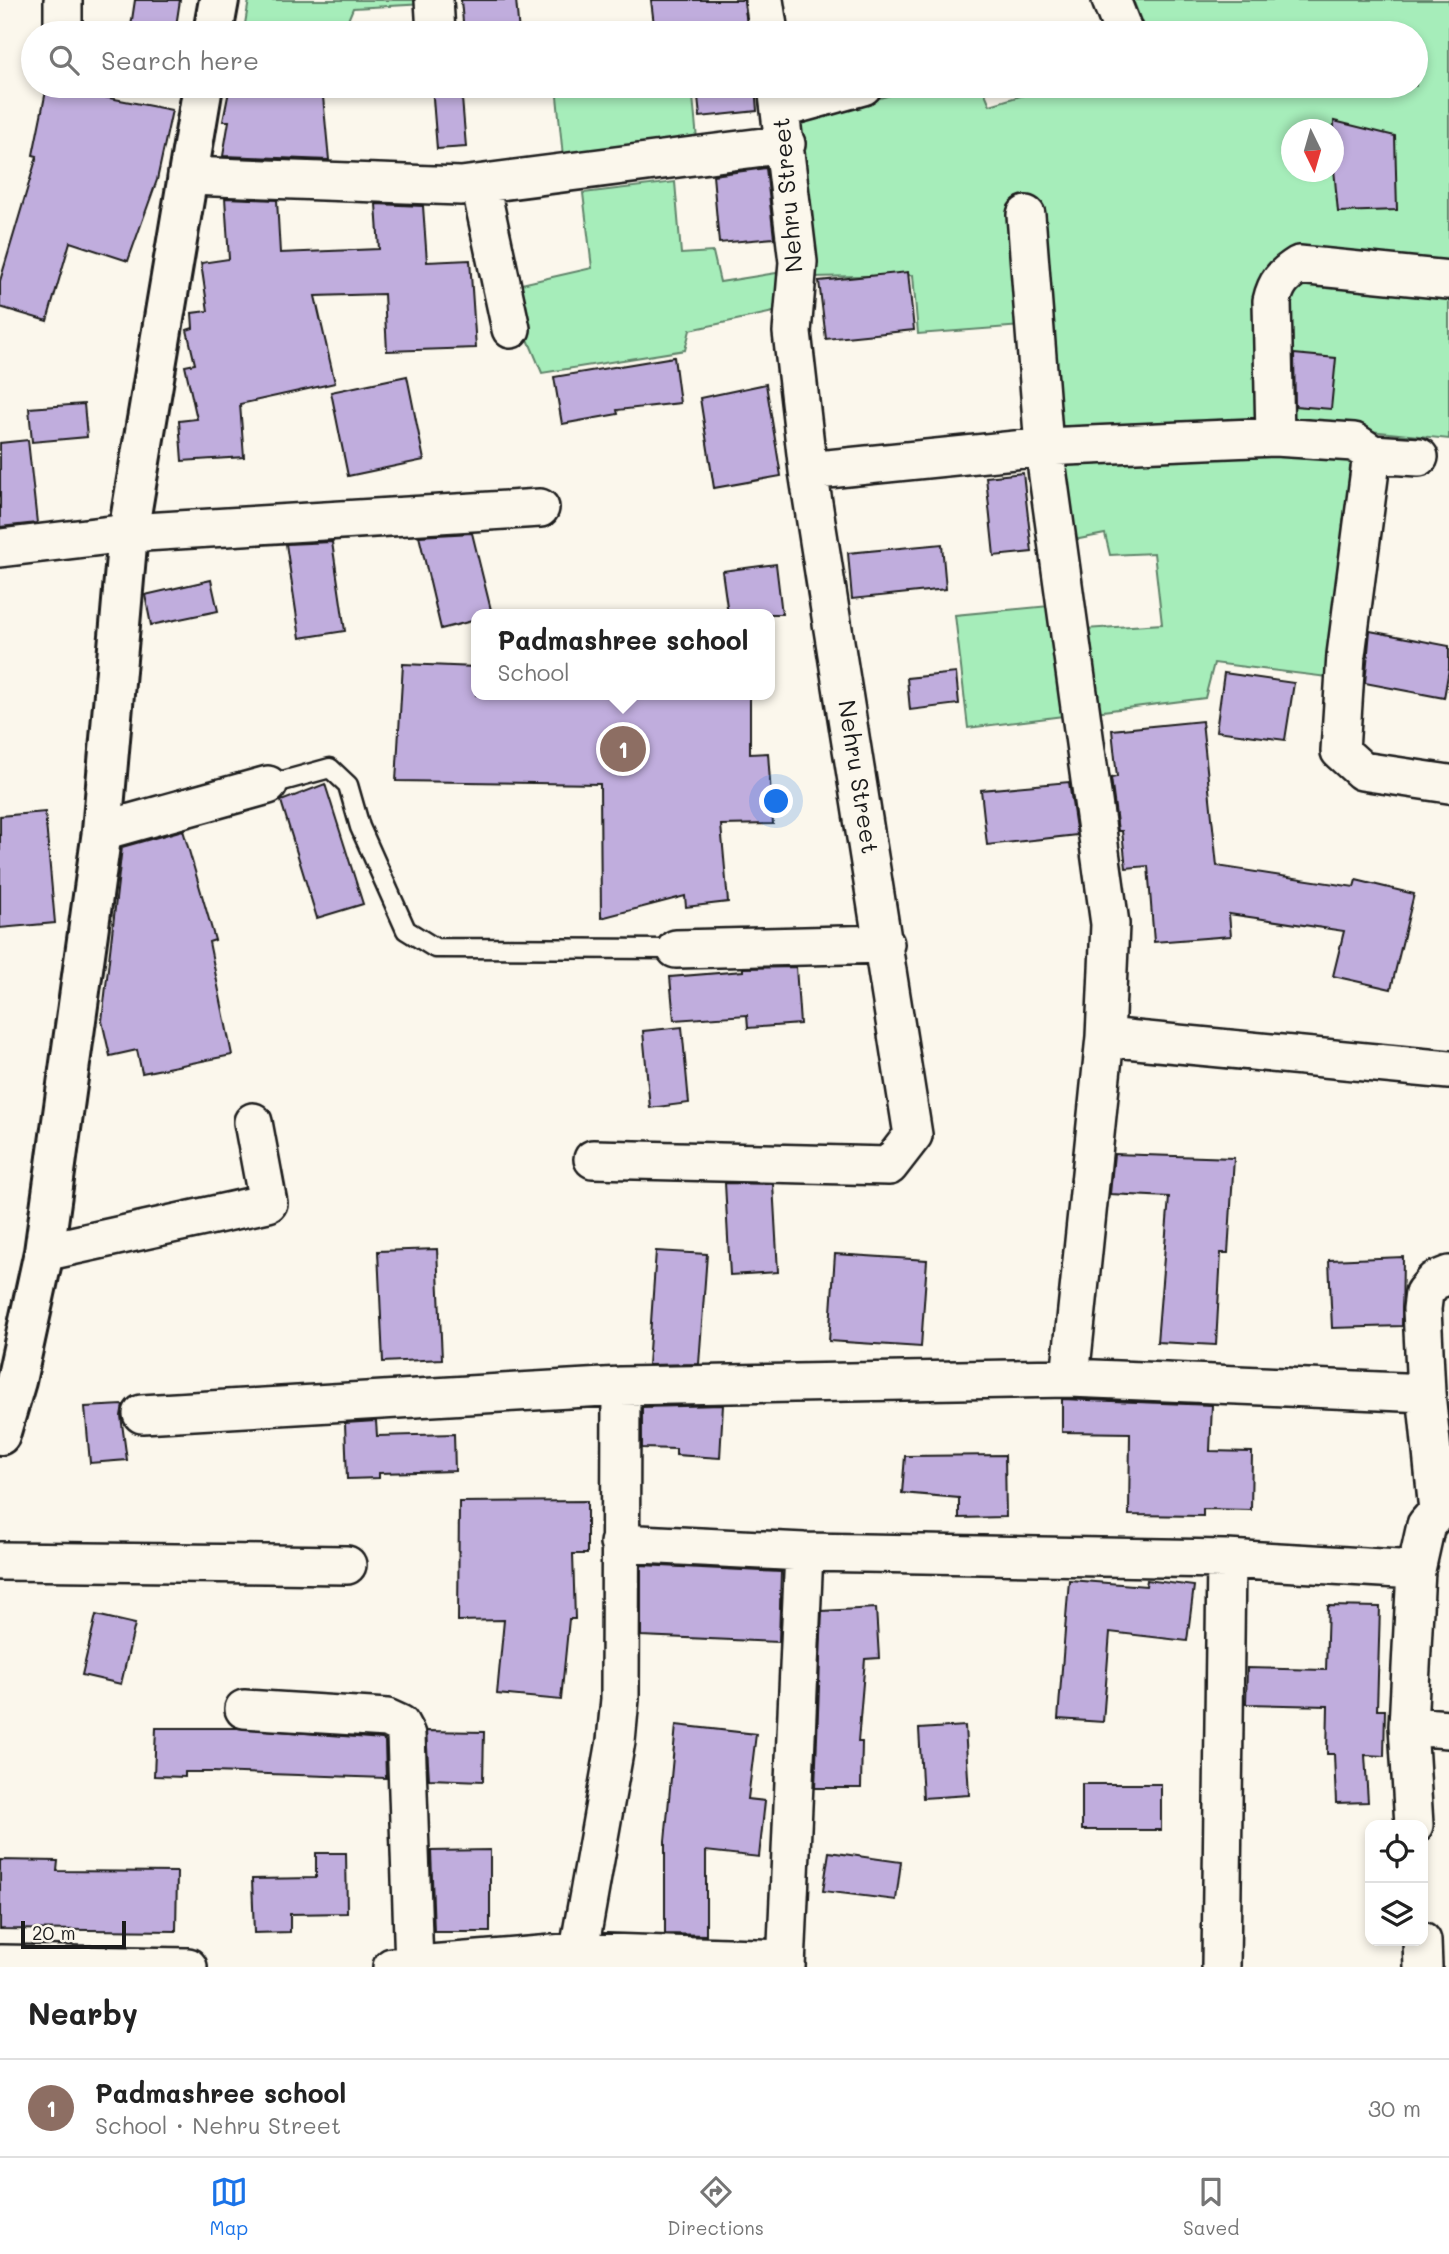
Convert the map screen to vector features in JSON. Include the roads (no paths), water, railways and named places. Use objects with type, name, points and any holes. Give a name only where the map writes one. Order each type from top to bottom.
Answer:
[{"type":"street","points":[[63,0],[63,21]]},
{"type":"street","points":[[215,21],[219,0]]},
{"type":"street","points":[[434,0],[435,21]]},
{"type":"street","points":[[764,0],[767,21]]},
{"type":"street","points":[[1111,0],[1119,21]]},
{"type":"street","points":[[0,1435],[8,1382],[44,1252],[102,831],[128,533],[201,98]]},
{"type":"street","points":[[187,176],[461,186],[480,184],[781,113],[827,98]]},
{"type":"street","name":"Nehru Street","points":[[593,1159],[889,1166],[913,1135],[885,944],[808,471],[792,332],[798,262],[781,113]]},
{"type":"street","points":[[480,184],[511,329]]},
{"type":"street","points":[[1026,215],[1044,447],[1110,923],[1105,1037],[1070,1378]]},
{"type":"street","points":[[1275,437],[1272,301],[1275,286],[1284,273],[1299,265],[1449,280]]},
{"type":"street","points":[[808,471],[1044,447],[1275,437],[1354,442],[1371,454],[1419,457]]},
{"type":"street","points":[[1371,454],[1346,655],[1340,751],[1362,771],[1449,784]]},
{"type":"street","points":[[0,548],[128,533],[540,508]]},
{"type":"street","points":[[102,831],[268,785]]},
{"type":"street","points":[[676,949],[885,944]]},
{"type":"street","points":[[1105,1037],[1449,1070]]},
{"type":"street","points":[[44,1252],[268,1203],[253,1122]]},
{"type":"street","points":[[1414,1820],[1408,1727],[1416,1570],[1426,1525],[1444,1510],[1426,1394],[1424,1293],[1434,1281],[1449,1275]]},
{"type":"street","points":[[142,1414],[621,1386],[1070,1378],[1426,1394]]},
{"type":"street","points":[[577,1959],[616,1741],[620,1699],[621,1386]]},
{"type":"street","points":[[619,1543],[804,1552],[1226,1559],[1416,1570]]},
{"type":"street","points":[[244,1709],[387,1718],[400,1724],[406,1735],[403,1966],[577,1959],[786,1963],[804,1552]]},
{"type":"street","points":[[1221,1967],[1226,1559]]},
{"type":"street","points":[[0,1561],[347,1565]]},
{"type":"street","points":[[1408,1727],[1449,1729]]},
{"type":"street","points":[[1422,1946],[1423,1967]]},
{"type":"street","points":[[0,1964],[188,1967]]},
{"type":"lane","points":[[268,785],[330,768],[348,785],[360,827],[406,930],[436,948],[676,949]]},
{"type":"place","name":"Padmashree school","points":[[623,749]]}]
